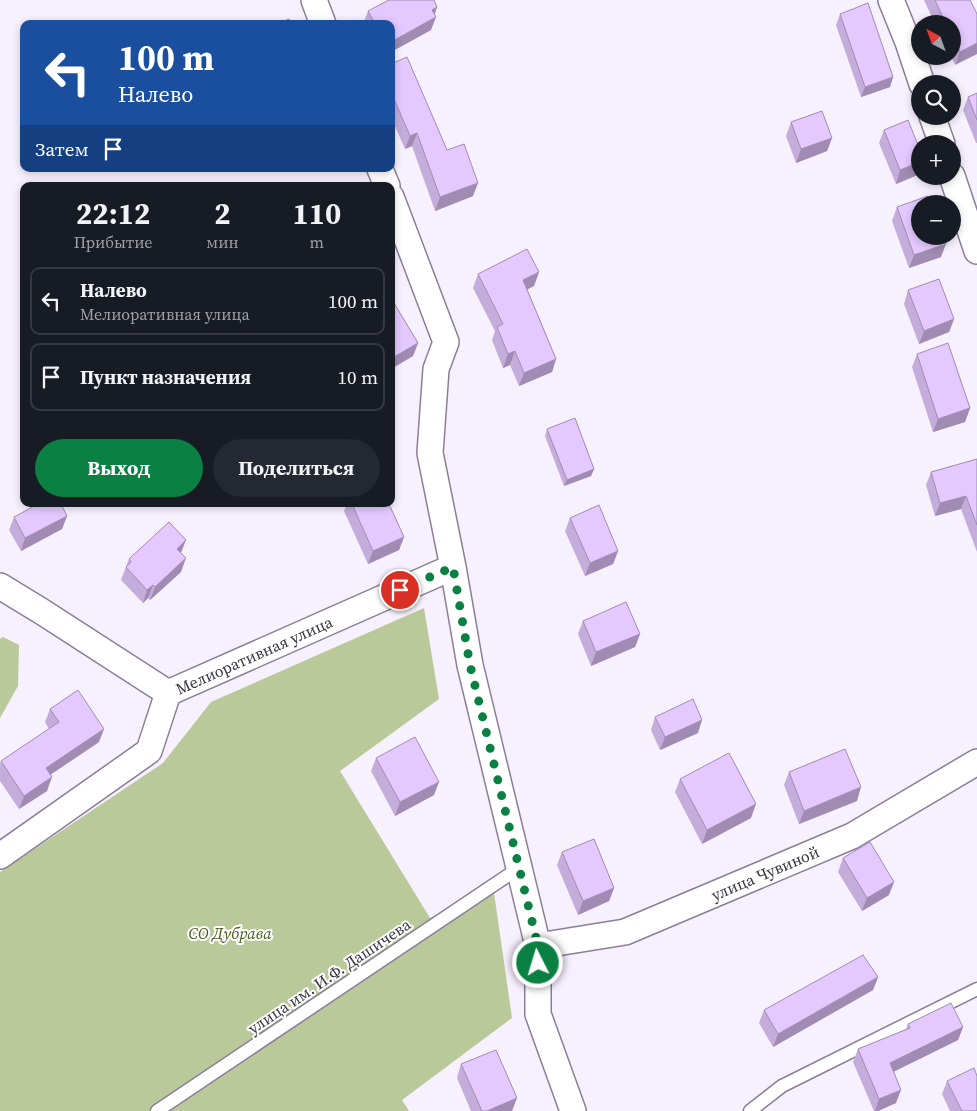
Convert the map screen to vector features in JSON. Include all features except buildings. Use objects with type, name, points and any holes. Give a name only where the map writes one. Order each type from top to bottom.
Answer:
[{"type":"street","points":[[314,0],[322,20]]},
{"type":"street","points":[[891,0],[919,75]]},
{"type":"street","points":[[955,185],[977,251]]},
{"type":"street","points":[[395,208],[446,342],[436,369],[430,453],[470,665],[538,946],[538,1014],[573,1111]]},
{"type":"street","name":"Мелиоративная улица","points":[[0,856],[149,752],[168,693],[453,567]]},
{"type":"street","points":[[0,586],[168,693]]},
{"type":"street","name":"улица Чувиной","points":[[538,946],[625,932],[852,836],[977,762]]},
{"type":"lane","name":"улица им. И.Ф. Дашичева","points":[[157,1111],[519,868]]},
{"type":"lane","points":[[750,1111],[782,1086],[977,989]]},
{"type":"green space","name":"СО Дубрава","points":[[424,608],[439,699],[340,771],[430,918],[493,886],[512,1018],[402,1100],[409,1111],[0,1111],[0,872],[163,763],[211,702]]},
{"type":"green space","points":[[3,637],[19,645],[18,686],[0,718],[0,639]]},
{"type":"route","points":[[400,590],[453,567],[470,665],[538,946],[538,963]]}]
